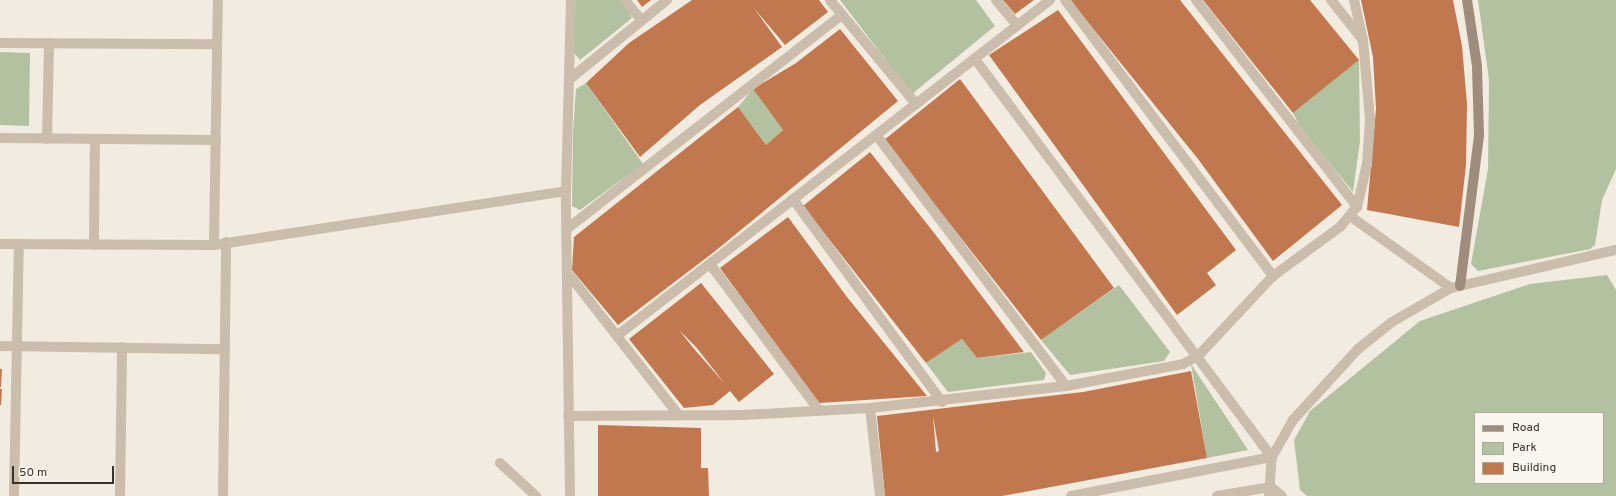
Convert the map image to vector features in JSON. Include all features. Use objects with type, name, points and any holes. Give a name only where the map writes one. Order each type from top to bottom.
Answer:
[{"type":"street","points":[[214,245],[218,0]]},
{"type":"street","points":[[570,496],[568,416],[570,276],[566,191],[571,78],[572,0]]},
{"type":"street","points":[[625,0],[641,20]]},
{"type":"street","points":[[571,78],[667,0]]},
{"type":"street","points":[[830,0],[916,104]]},
{"type":"street","points":[[996,0],[1017,25]]},
{"type":"street","points":[[618,335],[793,199],[877,136],[1050,0]]},
{"type":"street","points":[[1065,0],[1273,276]]},
{"type":"street","points":[[1196,0],[1357,207]]},
{"type":"street","points":[[1331,0],[1363,40]]},
{"type":"street","points":[[568,416],[678,414],[743,415],[870,408],[942,402],[1066,386],[1173,368],[1200,354],[1273,276],[1350,216],[1357,207],[1370,142],[1363,40],[1354,0]]},
{"type":"street","points":[[1456,287],[1479,135],[1477,66],[1467,0]]},
{"type":"street","points":[[568,228],[842,15]]},
{"type":"street","points":[[0,43],[217,44]]},
{"type":"street","points":[[47,138],[49,43]]},
{"type":"street","points":[[975,58],[1200,354],[1272,457]]},
{"type":"street","points":[[877,136],[1066,386]]},
{"type":"street","points":[[0,138],[216,140]]},
{"type":"street","points":[[94,245],[95,139]]},
{"type":"street","points":[[0,244],[214,245],[566,191]]},
{"type":"street","points":[[793,199],[942,402]]},
{"type":"street","points":[[1350,216],[1456,287]]},
{"type":"street","points":[[223,496],[226,242]]},
{"type":"street","points":[[14,496],[19,244]]},
{"type":"street","points":[[1270,491],[1272,457],[1293,420],[1358,349],[1392,322],[1456,287],[1616,250]]},
{"type":"street","points":[[710,264],[819,410]]},
{"type":"street","points":[[570,276],[618,335],[678,414]]},
{"type":"street","points":[[0,346],[224,349]]},
{"type":"street","points":[[120,496],[122,347]]},
{"type":"street","points":[[870,408],[880,496]]},
{"type":"street","points":[[1071,496],[1272,457]]},
{"type":"street","points":[[500,463],[536,496]]},
{"type":"street","points":[[1217,496],[1270,491],[1282,496]]},
{"type":"green space","points":[[574,0],[622,0],[632,18],[580,60],[574,53]]},
{"type":"green space","points":[[840,0],[976,0],[995,26],[912,94]]},
{"type":"green space","points":[[1478,0],[1616,0],[1616,169],[1602,200],[1595,245],[1590,249],[1478,271],[1471,264],[1488,169],[1489,80]]},
{"type":"green space","points":[[0,52],[30,53],[29,126],[0,125]]},
{"type":"green space","points":[[1359,60],[1360,141],[1353,192],[1300,127],[1293,113]]},
{"type":"green space","points":[[586,83],[643,164],[580,210],[572,206],[573,132],[576,89]]},
{"type":"green space","points":[[753,89],[783,130],[766,145],[738,107]]},
{"type":"green space","points":[[1607,275],[1616,290],[1616,496],[1307,496],[1300,490],[1294,440],[1310,411],[1420,321],[1530,284]]},
{"type":"green space","points":[[1119,285],[1170,352],[1164,361],[1070,375],[1041,340]]},
{"type":"green space","points":[[962,339],[977,358],[1031,352],[1046,373],[1044,380],[948,392],[926,363]]},
{"type":"green space","points":[[1191,364],[1248,450],[1207,458]]},
{"type":"building","points":[[637,0],[651,0],[642,7]]},
{"type":"building","points":[[692,0],[819,0],[828,12],[785,45],[754,8],[782,47],[700,105],[640,157],[586,83],[629,43]]},
{"type":"building","points":[[1003,0],[1034,0],[1015,14]]},
{"type":"building","points":[[1070,0],[1180,0],[1342,205],[1273,261],[1198,159]]},
{"type":"building","points":[[1203,0],[1310,0],[1359,60],[1293,113]]},
{"type":"building","points":[[1361,0],[1453,0],[1462,46],[1467,104],[1466,165],[1459,227],[1367,210],[1376,109],[1373,57]]},
{"type":"building","points":[[1058,10],[1236,250],[1207,273],[1216,285],[1177,315],[989,55]]},
{"type":"building","points":[[840,29],[898,101],[714,252],[618,325],[572,270],[574,237],[738,107],[766,145],[783,130],[753,89],[796,63]]},
{"type":"building","points":[[960,79],[1114,288],[1041,340],[884,140]]},
{"type":"building","points":[[870,152],[935,234],[1024,352],[977,358],[962,339],[926,363],[803,206]]},
{"type":"building","points":[[788,217],[847,297],[927,396],[819,403],[720,268]]},
{"type":"building","points":[[701,283],[774,374],[739,402],[730,391],[713,405],[684,408],[629,339]],"holes":[[[679,330],[696,347],[725,384]]]},
{"type":"building","points":[[0,369],[2,369],[1,387],[0,387]]},
{"type":"building","points":[[1191,371],[1207,458],[1002,496],[885,496],[877,416],[1083,392]],"holes":[[[933,416],[939,451],[936,452]]]},
{"type":"building","points":[[0,389],[2,389],[1,405],[0,405]]},
{"type":"building","points":[[598,425],[701,428],[701,468],[708,468],[709,496],[598,496]]}]
